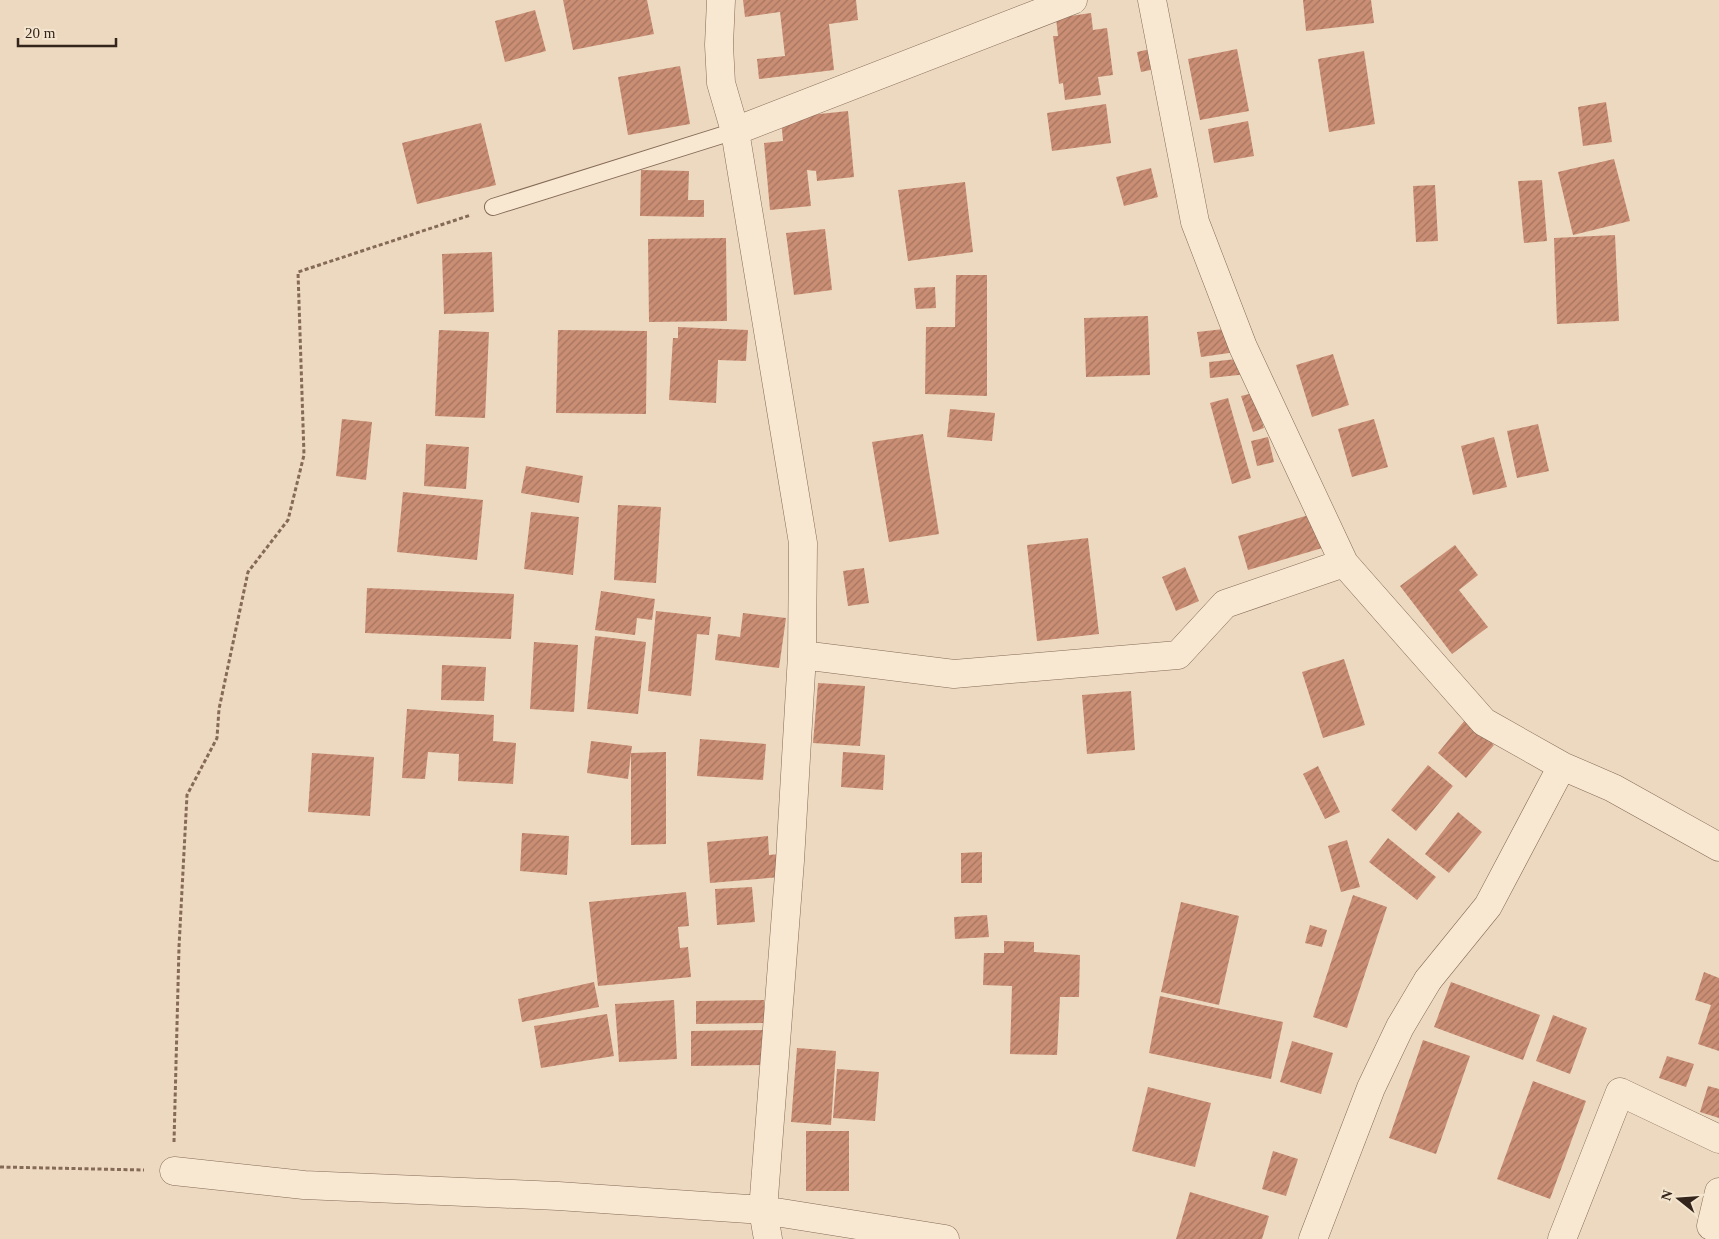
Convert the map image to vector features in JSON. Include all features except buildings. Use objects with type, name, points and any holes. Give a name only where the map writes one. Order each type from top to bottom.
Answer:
[{"type":"street","points":[[720,0],[719,45],[721,82],[735,131],[803,542],[802,655],[790,861],[763,1210],[768,1239]]},
{"type":"street","points":[[735,131],[1072,0]]},
{"type":"street","points":[[1152,0],[1195,222],[1243,347],[1344,563],[1484,722],[1562,766],[1613,788],[1719,847]]},
{"type":"street","points":[[802,655],[954,674],[1178,655],[1226,604],[1344,563]]},
{"type":"street","points":[[1313,1239],[1371,1088],[1400,1027],[1428,980],[1488,906],[1562,766]]},
{"type":"street","points":[[1562,1239],[1620,1092],[1719,1139]]},
{"type":"street","points":[[174,1171],[304,1185],[558,1196],[763,1210],[945,1239]]},
{"type":"street","points":[[1719,1192],[1711,1226],[1719,1227]]},
{"type":"lane","points":[[493,207],[735,131]]},
{"type":"path","points":[[0,1167],[174,1171],[179,947],[186,795],[217,738],[219,708],[248,572],[288,520],[304,455],[298,272],[493,207]]}]
